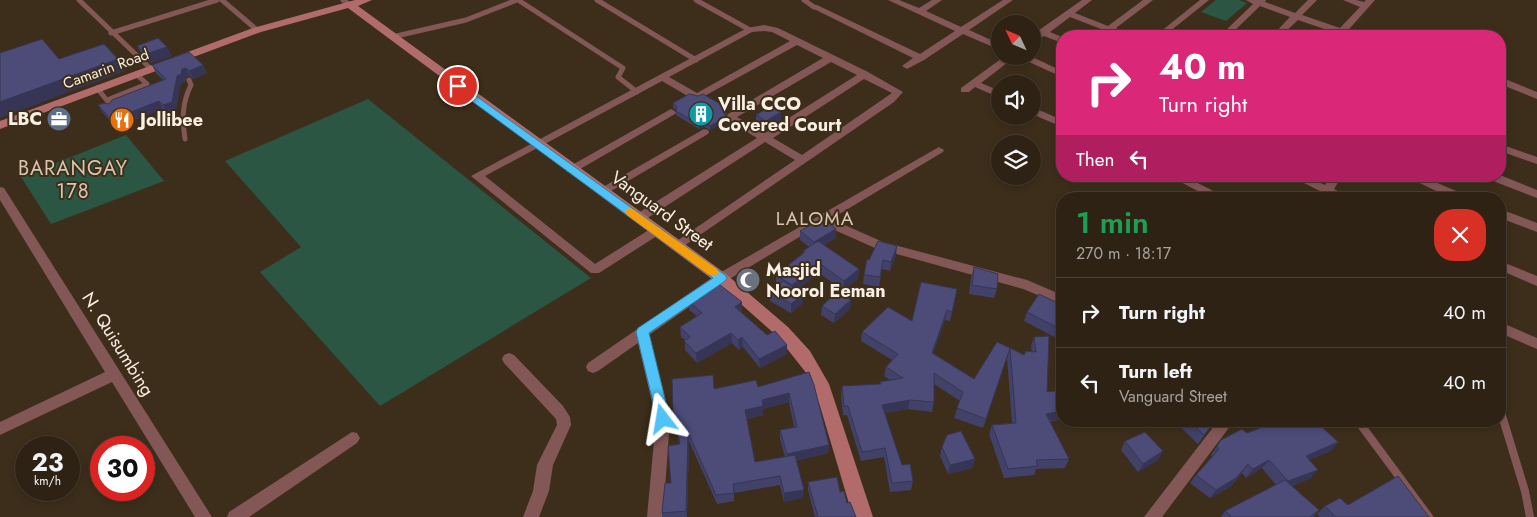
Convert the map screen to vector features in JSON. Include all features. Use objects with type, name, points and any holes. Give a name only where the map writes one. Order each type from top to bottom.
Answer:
[{"type":"street","name":"Camarin Road","points":[[0,124],[151,68],[175,63],[257,30],[346,3],[367,0]]},
{"type":"street","points":[[892,0],[991,43]]},
{"type":"street","points":[[919,12],[938,0]]},
{"type":"street","points":[[907,66],[1009,0]]},
{"type":"street","points":[[1043,32],[1088,0]]},
{"type":"street","points":[[1069,14],[1109,29],[1149,0]]},
{"type":"street","points":[[1167,30],[1205,0]]},
{"type":"street","points":[[1282,30],[1313,0]]},
{"type":"street","points":[[1347,0],[1368,3]]},
{"type":"street","points":[[1230,30],[1257,1],[1330,30]]},
{"type":"street","name":"Vanguard Street","points":[[346,3],[721,278],[773,324],[795,346],[812,369],[824,390],[863,517]]},
{"type":"street","points":[[1344,30],[1368,3]]},
{"type":"street","points":[[814,7],[920,58]]},
{"type":"street","points":[[656,231],[594,270],[478,177],[750,30],[764,28],[775,30],[796,42],[896,89],[898,94],[677,246]]},
{"type":"street","points":[[1043,32],[1056,37]]},
{"type":"street","points":[[664,78],[697,96],[796,42]]},
{"type":"street","points":[[803,160],[732,117],[830,58]]},
{"type":"street","points":[[965,90],[999,65]]},
{"type":"street","points":[[1041,65],[1056,71]]},
{"type":"street","points":[[639,218],[865,74]]},
{"type":"street","points":[[974,83],[991,91]]},
{"type":"street","points":[[1506,83],[1537,96]]},
{"type":"street","points":[[571,169],[671,112]]},
{"type":"street","points":[[1041,114],[1056,121]]},
{"type":"street","points":[[602,191],[704,132]]},
{"type":"street","points":[[1506,149],[1537,161]]},
{"type":"street","points":[[593,367],[721,278],[939,150]]},
{"type":"street","points":[[1187,182],[1208,192]]},
{"type":"street","points":[[1304,182],[1320,192]]},
{"type":"street","points":[[1325,192],[1332,182]]},
{"type":"street","points":[[1424,182],[1448,192]]},
{"type":"street","points":[[1506,182],[1537,194]]},
{"type":"street","name":"N. Quisumbing","points":[[0,191],[204,517]]},
{"type":"street","points":[[1506,215],[1537,228]]},
{"type":"street","points":[[820,220],[879,245],[1027,285],[1056,297]]},
{"type":"street","points":[[1506,268],[1537,281]]},
{"type":"street","points":[[1506,330],[1537,344]]},
{"type":"street","points":[[642,332],[663,419],[655,517]]},
{"type":"street","points":[[510,359],[558,410],[563,418],[564,425],[545,465],[540,491],[531,517]]},
{"type":"street","points":[[0,430],[114,374]]},
{"type":"street","points":[[1152,517],[1222,427]]},
{"type":"street","points":[[235,517],[352,438]]},
{"type":"lane","points":[[78,0],[111,33],[151,68]]},
{"type":"lane","points":[[111,33],[217,0]]},
{"type":"lane","points":[[222,0],[257,30]]},
{"type":"lane","points":[[392,38],[466,20],[517,0],[624,68],[618,77],[637,92]]},
{"type":"lane","points":[[597,0],[696,60]]},
{"type":"lane","points":[[696,0],[750,30]]},
{"type":"lane","points":[[804,0],[814,7]]},
{"type":"lane","points":[[107,100],[147,84],[136,74]]},
{"type":"lane","points":[[185,139],[182,110],[185,97],[192,85],[189,80]]},
{"type":"lane","points":[[97,88],[113,108]]},
{"type":"lane","points":[[1362,427],[1429,517]]},
{"type":"lane","points":[[1505,427],[1525,491],[1530,517]]},
{"type":"green space","points":[[1216,0],[1239,0],[1247,3],[1226,21],[1201,12]]},
{"type":"green space","points":[[368,99],[591,278],[380,406],[260,272],[301,247],[225,161]]},
{"type":"green space","points":[[126,135],[164,181],[51,224],[21,177]]},
{"type":"building","points":[[158,38],[167,47],[146,54],[137,46]]},
{"type":"building","points":[[42,39],[59,59],[104,44],[118,59],[0,102],[0,53]]},
{"type":"building","points":[[189,52],[203,65],[189,71],[186,68],[182,69],[181,74],[177,76],[172,102],[163,105],[159,101],[111,120],[98,105],[109,104],[112,100],[166,79],[152,65]]},
{"type":"building","name":"Villa CCO Covered Court","points":[[689,94],[698,96],[703,94],[727,108],[724,113],[726,117],[710,126],[704,123],[699,125],[676,111],[677,107],[673,103]]},
{"type":"building","points":[[771,106],[781,112],[766,121],[756,115]]},
{"type":"building","points":[[823,218],[836,229],[814,242],[800,231]]},
{"type":"building","points":[[818,241],[859,269],[844,281],[819,263],[792,285],[776,275],[805,252],[803,251]]},
{"type":"building","points":[[878,241],[897,246],[891,262],[883,260],[880,277],[864,275],[867,259],[869,260]]},
{"type":"building","points":[[974,267],[998,274],[997,289],[972,285]]},
{"type":"building","points":[[783,281],[803,294],[791,304],[770,291]]},
{"type":"building","points":[[716,282],[742,302],[735,307],[767,335],[775,331],[787,345],[759,359],[742,337],[738,340],[731,333],[696,353],[684,341],[690,337],[680,327],[702,313],[688,300]]},
{"type":"building","points":[[921,282],[957,289],[952,312],[947,310],[932,353],[974,379],[997,342],[1010,348],[986,419],[957,408],[963,392],[934,373],[934,402],[910,400],[882,405],[902,465],[910,464],[913,481],[892,483],[885,448],[862,452],[848,406],[844,406],[842,386],[881,384],[880,382],[903,378],[886,367],[898,354],[862,332],[888,307],[912,321]]},
{"type":"building","points":[[837,292],[851,300],[835,314],[822,306]]},
{"type":"building","points":[[1039,294],[1056,302],[1056,327],[1027,312]]},
{"type":"building","points":[[1049,336],[1047,392],[1056,391],[1056,412],[1046,414],[1069,459],[1036,460],[1038,466],[1008,469],[992,425],[1016,423],[1010,348],[1024,355],[1026,351],[1036,352],[1034,337]]},
{"type":"building","points":[[809,372],[829,445],[787,454],[780,430],[797,427],[789,393],[762,400],[763,406],[745,410],[755,462],[795,455],[804,490],[784,493],[780,476],[733,484],[734,493],[716,495],[688,432],[686,511],[662,513],[665,483],[671,483],[668,446],[680,444],[673,410],[672,379],[713,375],[714,389],[756,380],[758,387]]},
{"type":"building","points":[[1195,427],[1210,427],[1204,435]]},
{"type":"building","points":[[1262,427],[1322,427],[1338,442],[1306,456],[1318,470],[1288,481],[1269,460],[1253,469],[1248,464],[1236,478],[1216,490],[1196,475],[1219,449],[1217,446],[1221,440],[1242,429],[1247,433]]},
{"type":"building","points":[[961,431],[975,459],[950,465],[942,447],[947,435]]},
{"type":"building","points":[[1145,432],[1163,451],[1143,464],[1125,441]]},
{"type":"building","points":[[1398,476],[1429,517],[1336,517],[1325,506],[1340,498],[1348,505]]},
{"type":"building","points":[[837,477],[840,492],[844,491],[847,503],[850,502],[856,517],[818,517],[808,482]]},
{"type":"building","points":[[1285,480],[1319,510],[1310,517],[1230,517],[1225,511]]},
{"type":"slow traffic","points":[[631,212],[713,272]]},
{"type":"place","name":"Villa CCO Covered Court","points":[[701,114]]},
{"type":"place","name":"LBC","points":[[59,119]]},
{"type":"place","name":"Jollibee","points":[[122,120]]},
{"type":"place","name":"Masjid Noorol Eeman","points":[[748,280]]},
{"type":"district","name":"BARANGAY 178","points":[[73,180]]},
{"type":"district","name":"LALOMA","points":[[815,218]]},
{"type":"route","points":[[458,86],[721,278],[642,332],[663,419]]}]
